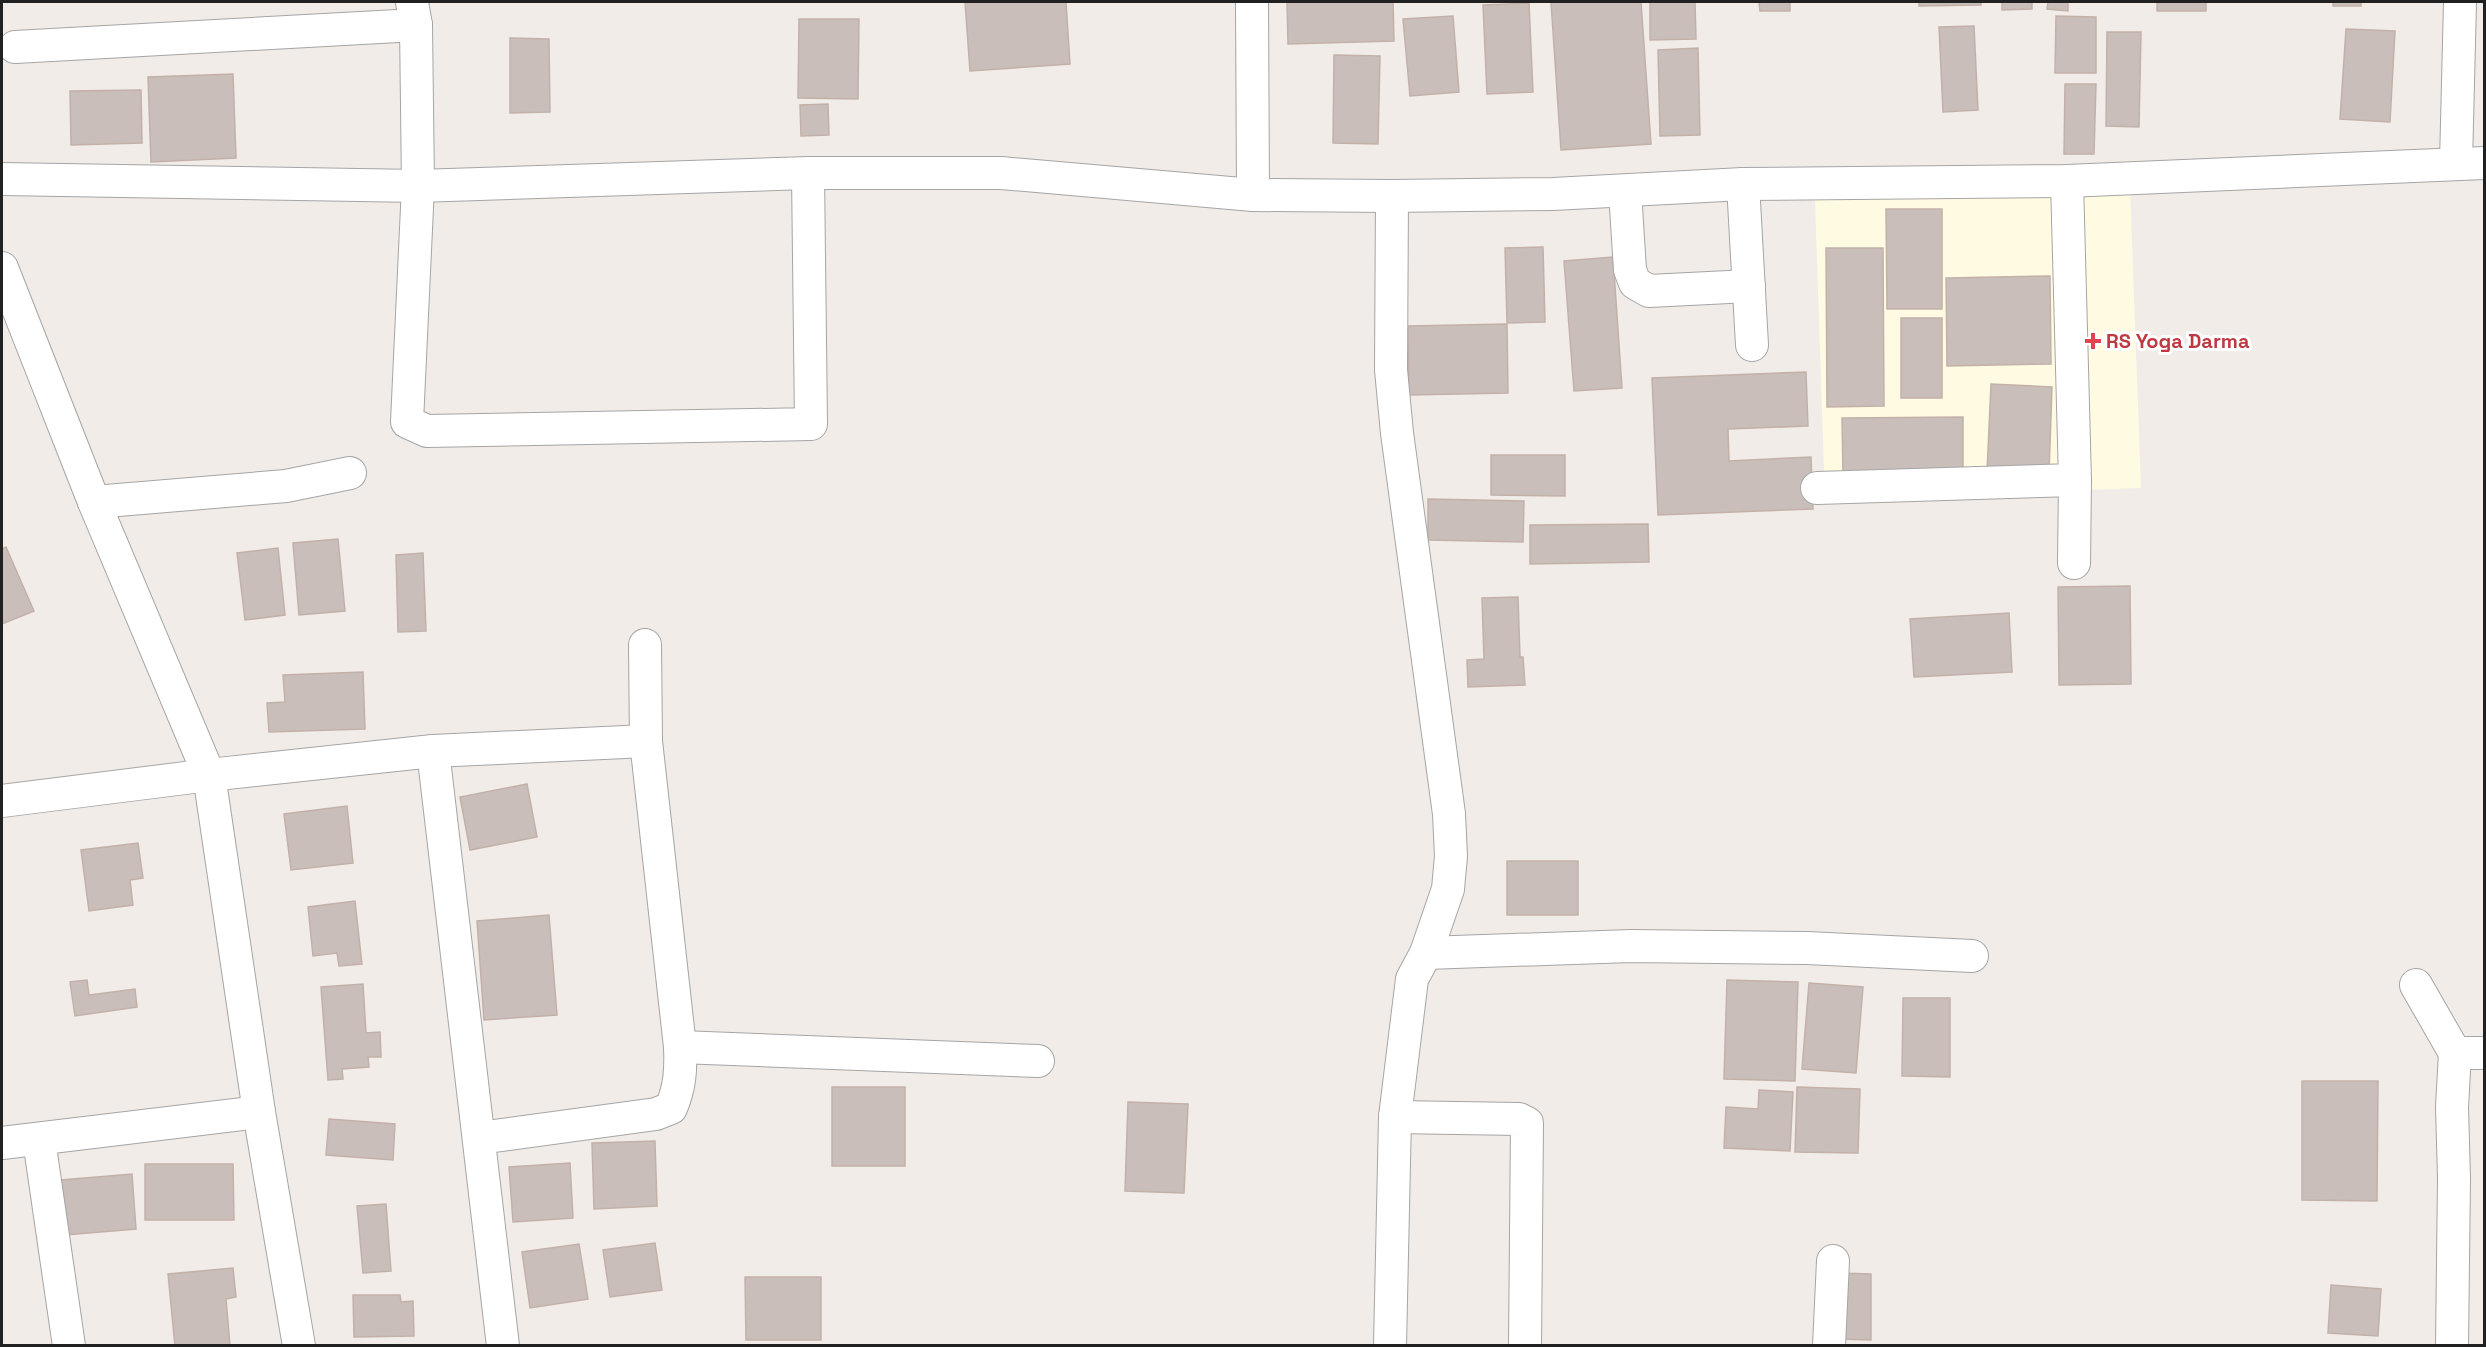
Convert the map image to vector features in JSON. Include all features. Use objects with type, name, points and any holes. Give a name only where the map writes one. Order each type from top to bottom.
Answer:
[{"type":"street","points":[[1252,2],[1253,195]]},
{"type":"street","points":[[2,179],[418,186],[808,173],[1001,173],[1253,195],[1392,195],[1625,191],[1743,184],[2067,181],[2470,163],[2460,2]]},
{"type":"street","points":[[15,47],[415,13],[418,186],[407,422],[427,431],[811,424],[808,173]]},
{"type":"street","points":[[2067,181],[2075,480],[2074,563]]},
{"type":"street","points":[[1743,184],[1752,345]]},
{"type":"street","points":[[1625,191],[1630,270],[1635,283],[1649,291],[1749,286]]},
{"type":"street","points":[[1390,1346],[1395,1117],[1412,979],[1426,952],[1448,889],[1450,856],[1449,814],[1397,433],[1392,381],[1392,195]]},
{"type":"street","points":[[2,268],[94,502],[209,775],[259,1112],[299,1346]]},
{"type":"street","points":[[94,502],[286,486],[350,474]]},
{"type":"street","points":[[1817,488],[2075,480]]},
{"type":"street","points":[[479,1138],[656,1114],[671,1108],[679,1088],[682,1072],[680,1047],[646,741],[645,645]]},
{"type":"street","points":[[2,801],[209,775],[433,751],[646,741]]},
{"type":"street","points":[[433,751],[503,1346]]},
{"type":"street","points":[[1426,952],[1642,946],[1807,948],[1972,956]]},
{"type":"street","points":[[2416,985],[2470,1053],[2452,1107],[2454,1178],[2452,1346]]},
{"type":"street","points":[[680,1047],[1038,1061]]},
{"type":"street","points":[[2,1143],[259,1112]]},
{"type":"street","points":[[1395,1117],[1519,1119],[1527,1123],[1525,1346]]},
{"type":"street","points":[[39,1140],[69,1346]]},
{"type":"street","points":[[1829,1346],[1833,1261]]},
{"type":"shaded area","name":"RS Yoga Darma","points":[[2130,188],[2141,488],[1825,499],[1815,200]],"holes":[[[1887,209],[1942,209],[1941,309],[1887,309]],[[1827,248],[1883,248],[1884,405],[1828,407]],[[2049,276],[2051,364],[1947,366],[1946,278]],[[1901,318],[1942,318],[1942,398],[1901,398]],[[1991,385],[2052,388],[2049,474],[1987,472]],[[1963,417],[1963,472],[1843,474],[1842,418]]]},
{"type":"building","points":[[965,2],[1066,2],[1070,64],[970,71]]},
{"type":"building","points":[[1287,2],[1393,2],[1394,41],[1288,44]]},
{"type":"building","points":[[1551,2],[1641,2],[1651,144],[1561,150]]},
{"type":"building","points":[[1650,2],[1695,2],[1696,39],[1650,40]]},
{"type":"building","points":[[1759,2],[1790,2],[1790,11],[1760,11]]},
{"type":"building","points":[[1919,2],[1981,2],[1981,5],[1919,6]]},
{"type":"building","points":[[2002,2],[2032,2],[2032,9],[2002,10]]},
{"type":"building","points":[[2048,2],[2068,2],[2068,11],[2047,9]]},
{"type":"building","points":[[2157,2],[2206,2],[2206,11],[2157,11]]},
{"type":"building","points":[[2333,2],[2361,2],[2361,6],[2333,6]]},
{"type":"building","points":[[1529,3],[1533,92],[1487,94],[1483,5]]},
{"type":"building","points":[[1453,16],[1459,92],[1410,96],[1403,19]]},
{"type":"building","points":[[2056,16],[2096,17],[2096,73],[2055,73]]},
{"type":"building","points":[[799,19],[859,19],[858,99],[798,98]]},
{"type":"building","points":[[1974,26],[1978,110],[1943,112],[1939,27]]},
{"type":"building","points":[[2346,29],[2395,31],[2390,122],[2340,119]]},
{"type":"building","points":[[2107,32],[2141,32],[2139,127],[2106,126]]},
{"type":"building","points":[[510,38],[549,39],[550,112],[510,113]]},
{"type":"building","points":[[1698,48],[1700,135],[1660,136],[1658,50]]},
{"type":"building","points":[[1334,55],[1380,56],[1378,144],[1333,143]]},
{"type":"building","points":[[233,74],[236,158],[151,162],[148,77]]},
{"type":"building","points":[[2065,84],[2096,84],[2094,154],[2064,154]]},
{"type":"building","points":[[141,90],[142,143],[71,145],[70,91]]},
{"type":"building","points":[[828,104],[829,135],[801,136],[800,105]]},
{"type":"building","points":[[1886,209],[1942,209],[1942,309],[1887,309]]},
{"type":"building","points":[[1543,247],[1545,322],[1507,323],[1505,248]]},
{"type":"building","points":[[1826,248],[1883,248],[1884,406],[1827,407]]},
{"type":"building","points":[[1613,257],[1622,388],[1574,391],[1564,261]]},
{"type":"building","points":[[2050,276],[2051,364],[1947,366],[1946,278]]},
{"type":"building","points":[[1901,318],[1942,318],[1942,398],[1901,398]]},
{"type":"building","points":[[1507,324],[1508,393],[1409,395],[1408,326]]},
{"type":"building","points":[[1806,372],[1808,426],[1728,429],[1729,461],[1811,457],[1813,509],[1658,515],[1652,378]]},
{"type":"building","points":[[1991,384],[2052,387],[2049,474],[1987,472]]},
{"type":"building","points":[[1963,417],[1963,473],[1843,474],[1842,418]]},
{"type":"building","points":[[1491,455],[1565,455],[1565,496],[1491,495]]},
{"type":"building","points":[[1428,499],[1524,501],[1523,542],[1428,540]]},
{"type":"building","points":[[1648,524],[1649,562],[1530,564],[1530,525]]},
{"type":"building","points":[[338,539],[345,611],[299,615],[293,543]]},
{"type":"building","points":[[6,547],[34,611],[2,624],[2,549]]},
{"type":"building","points":[[278,548],[285,615],[245,620],[237,553]]},
{"type":"building","points":[[423,553],[426,631],[398,632],[396,555]]},
{"type":"building","points":[[2130,586],[2131,684],[2059,685],[2058,587]]},
{"type":"building","points":[[1518,597],[1520,657],[1523,657],[1525,685],[1468,687],[1467,660],[1484,659],[1482,598]]},
{"type":"building","points":[[2009,613],[2012,672],[1914,677],[1910,619]]},
{"type":"building","points":[[363,672],[365,729],[269,732],[267,703],[285,702],[283,675]]},
{"type":"building","points":[[527,784],[537,837],[470,850],[460,797]]},
{"type":"building","points":[[347,806],[353,863],[291,870],[284,814]]},
{"type":"building","points":[[138,843],[143,878],[130,880],[133,905],[89,911],[81,850]]},
{"type":"building","points":[[1507,861],[1578,861],[1578,915],[1507,915]]},
{"type":"building","points":[[355,901],[362,964],[339,966],[337,953],[313,956],[308,907]]},
{"type":"building","points":[[549,915],[557,1015],[484,1020],[477,921]]},
{"type":"building","points":[[87,980],[89,995],[135,989],[137,1007],[75,1016],[70,982]]},
{"type":"building","points":[[1727,980],[1798,982],[1795,1081],[1724,1079]]},
{"type":"building","points":[[1809,983],[1863,987],[1856,1073],[1802,1069]]},
{"type":"building","points":[[363,984],[366,1033],[380,1032],[381,1057],[368,1057],[369,1067],[342,1069],[343,1079],[328,1080],[321,987]]},
{"type":"building","points":[[1903,998],[1950,998],[1950,1077],[1902,1076]]},
{"type":"building","points":[[2302,1081],[2378,1081],[2377,1201],[2302,1200]]},
{"type":"building","points":[[832,1087],[905,1087],[905,1166],[832,1166]]},
{"type":"building","points":[[1797,1087],[1860,1089],[1858,1153],[1795,1152]]},
{"type":"building","points":[[1759,1090],[1793,1092],[1790,1151],[1724,1148],[1726,1107],[1758,1109]]},
{"type":"building","points":[[1128,1102],[1188,1104],[1184,1193],[1125,1191]]},
{"type":"building","points":[[329,1119],[395,1124],[393,1160],[326,1155]]},
{"type":"building","points":[[655,1141],[657,1206],[594,1209],[592,1143]]},
{"type":"building","points":[[570,1163],[573,1218],[513,1222],[509,1167]]},
{"type":"building","points":[[145,1164],[233,1164],[234,1220],[145,1220]]},
{"type":"building","points":[[132,1174],[136,1229],[65,1235],[61,1180]]},
{"type":"building","points":[[386,1204],[391,1271],[363,1273],[357,1206]]},
{"type":"building","points":[[655,1243],[662,1290],[610,1297],[603,1250]]},
{"type":"building","points":[[579,1244],[588,1299],[530,1308],[522,1252]]},
{"type":"building","points":[[233,1268],[236,1297],[226,1299],[230,1346],[175,1346],[168,1274]]},
{"type":"building","points":[[1839,1273],[1871,1274],[1871,1340],[1838,1339]]},
{"type":"building","points":[[745,1277],[821,1277],[821,1340],[746,1340]]},
{"type":"building","points":[[2331,1285],[2381,1289],[2378,1336],[2328,1333]]},
{"type":"building","points":[[353,1295],[400,1295],[401,1302],[413,1301],[414,1336],[354,1337]]},
{"type":"place","name":"RS Yoga Darma","points":[[2093,341]]}]
